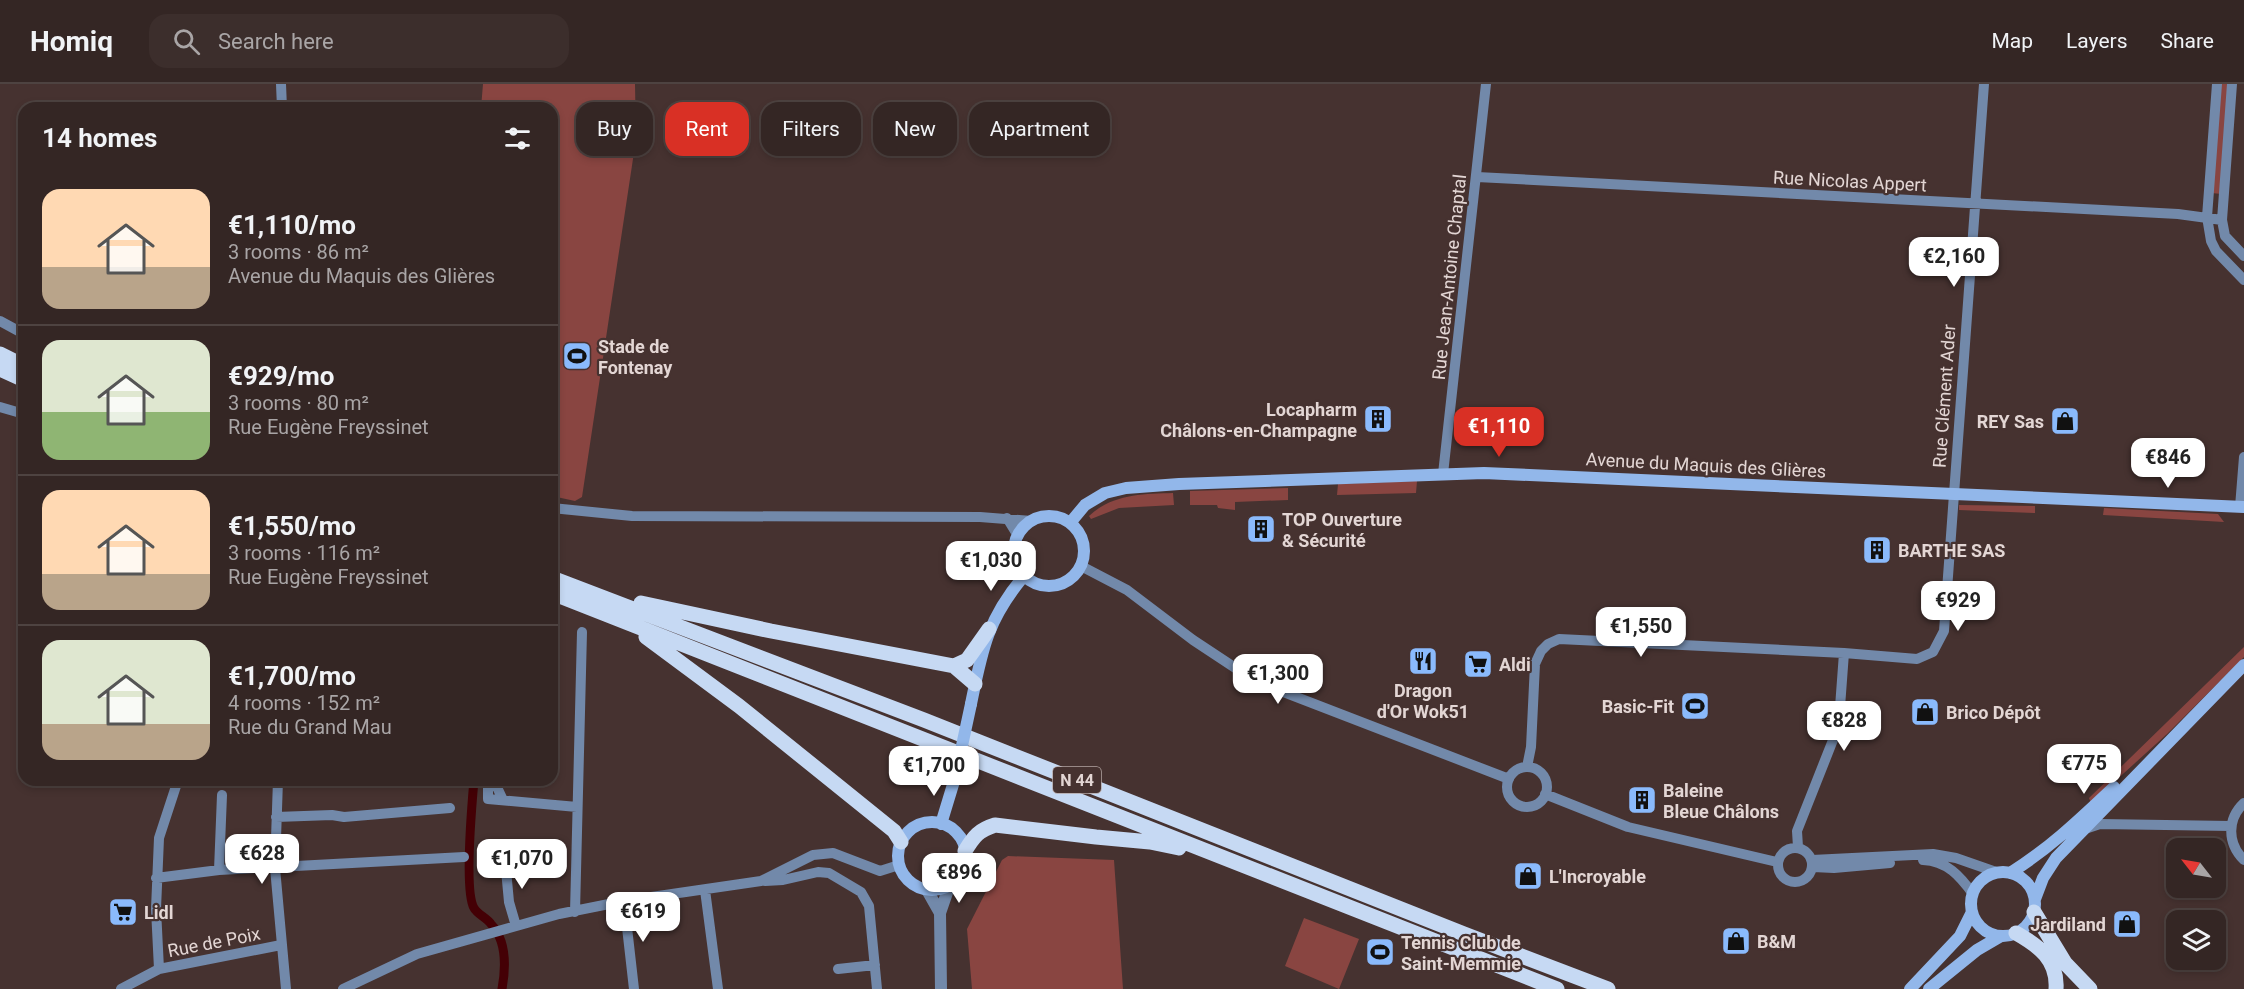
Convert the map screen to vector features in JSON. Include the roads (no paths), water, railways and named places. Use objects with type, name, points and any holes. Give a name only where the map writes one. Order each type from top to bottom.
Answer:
[{"type":"main road","points":[[0,354],[18,363]]},
{"type":"main road","points":[[0,369],[18,377]]},
{"type":"main road","name":"Avenue du Maquis des Glières","points":[[1070,523],[1085,505],[1105,493],[1126,488],[1484,472],[2242,507]]},
{"type":"main road","points":[[1052,517],[1070,523],[1081,538],[1084,557],[1075,575],[1055,586],[1044,586],[1024,576],[1015,557],[1018,536],[1032,521],[1052,517]]},
{"type":"main road","points":[[954,666],[967,660],[989,629],[1005,599],[1024,576]]},
{"type":"main road","points":[[559,580],[663,609],[954,666],[975,684]]},
{"type":"main road","name":"N 44","points":[[559,580],[924,720],[1608,989]]},
{"type":"main road","name":"N 44","points":[[558,595],[1557,989]]},
{"type":"main road","points":[[626,623],[739,705],[894,831],[901,842]]},
{"type":"main road","points":[[941,824],[955,778],[989,629]]},
{"type":"main road","points":[[1929,989],[1977,950],[2027,925],[2043,878],[2056,858],[2244,665]]},
{"type":"main road","points":[[1910,989],[1960,936],[1972,912],[1973,894],[1983,880],[2031,860],[2058,840],[2143,759],[2172,737]]},
{"type":"main road","points":[[932,823],[941,824],[957,834],[965,851],[965,862],[962,872],[950,884],[937,890],[927,890],[909,882],[899,865],[899,849],[901,842],[914,828],[932,823]]},
{"type":"main road","points":[[965,851],[974,835],[982,829],[995,825],[1150,842],[1216,855]]},
{"type":"main road","points":[[2004,873],[2026,882],[2034,905],[2065,963],[2090,989]]},
{"type":"main road","points":[[1972,912],[1983,929],[2036,945],[2045,953],[2056,982],[2056,989]]},
{"type":"street","points":[[281,84],[282,102]]},
{"type":"street","name":"Rue Jean-Antoine Chaptal","points":[[1443,474],[1486,84]]},
{"type":"street","name":"Rue Clément Ader","points":[[1527,767],[1531,747],[1534,664],[1540,651],[1559,639],[1844,653],[1917,659],[1934,652],[1944,631],[1984,84]]},
{"type":"street","points":[[2217,84],[2207,217],[2211,242],[2216,251],[2244,280]]},
{"type":"street","points":[[2232,84],[2222,220],[2225,236],[2244,256]]},
{"type":"street","name":"Rue Nicolas Appert","points":[[1477,177],[2207,217],[2222,220]]},
{"type":"street","points":[[0,321],[18,331]]},
{"type":"street","points":[[0,407],[18,412]]},
{"type":"street","points":[[2242,507],[2244,457]]},
{"type":"street","points":[[558,509],[632,516],[1007,518],[1032,521]]},
{"type":"street","points":[[1007,518],[1018,536]]},
{"type":"street","points":[[1081,566],[1127,591],[1193,640],[1255,681],[1509,779]]},
{"type":"street","points":[[575,912],[582,632]]},
{"type":"street","points":[[1798,847],[1797,831],[1833,740],[1840,707],[1844,653]]},
{"type":"street","points":[[1527,767],[1544,775],[1546,781],[1545,794],[1537,804],[1526,806],[1514,802],[1508,791],[1509,779],[1516,770],[1527,767]]},
{"type":"street","points":[[159,969],[156,878],[159,838],[176,786]]},
{"type":"street","points":[[278,786],[275,868],[286,989]]},
{"type":"street","points":[[1545,794],[1628,827],[1778,862]]},
{"type":"street","points":[[219,870],[222,795]]},
{"type":"street","points":[[503,800],[578,807]]},
{"type":"street","points":[[2244,803],[2235,814],[2231,826],[2235,849],[2244,860]]},
{"type":"street","points":[[276,817],[332,815],[344,817],[450,808]]},
{"type":"street","points":[[2084,829],[2100,824],[2231,826]]},
{"type":"street","points":[[1798,847],[1807,852],[1812,864],[1806,878],[1795,882],[1784,878],[1778,868],[1778,862],[1782,852],[1798,847]]},
{"type":"street","points":[[761,881],[813,855],[832,853],[880,871],[899,865]]},
{"type":"street","points":[[1812,864],[1933,854],[1956,858],[2004,873]]},
{"type":"street","points":[[156,878],[219,870],[464,857]]},
{"type":"street","points":[[505,859],[511,927]]},
{"type":"street","points":[[1812,864],[1834,868],[1915,860],[1932,861],[1948,867],[1959,875],[1973,894]]},
{"type":"street","points":[[343,989],[417,954],[511,927],[624,901],[761,881],[783,880],[820,872],[829,873],[864,895],[869,906],[877,989]]},
{"type":"street","points":[[941,989],[940,914],[950,884]]},
{"type":"street","points":[[705,890],[718,989]]},
{"type":"street","points":[[927,890],[940,914]]},
{"type":"street","points":[[624,901],[634,989]]},
{"type":"street","name":"Rue de Poix","points":[[121,989],[159,969],[281,945]]},
{"type":"street","points":[[838,969],[875,965]]},
{"type":"waterway","points":[[474,786],[470,846],[471,899],[475,910],[489,922],[503,946],[502,989]]},
{"type":"place","name":"Stade de Fontenay","points":[[577,356]]},
{"type":"place","name":"Locapharm Châlons-en-Champagne","points":[[1378,419]]},
{"type":"place","name":"REY Sas","points":[[2065,421]]},
{"type":"place","name":"TOP Ouverture & Sécurité","points":[[1261,529]]},
{"type":"place","name":"BARTHE SAS","points":[[1877,550]]},
{"type":"place","name":"Dragon d'Or Wok51","points":[[1423,661]]},
{"type":"place","name":"Aldi","points":[[1478,664]]},
{"type":"place","name":"Basic-Fit","points":[[1695,706]]},
{"type":"place","name":"Brico Dépôt","points":[[1925,712]]},
{"type":"place","name":"Baleine Bleue Châlons","points":[[1642,800]]},
{"type":"place","name":"L'Incroyable","points":[[1528,876]]},
{"type":"place","name":"Lidl","points":[[123,912]]},
{"type":"place","name":"Jardiland","points":[[2127,924]]},
{"type":"place","name":"B&M","points":[[1736,941]]},
{"type":"place","name":"Tennis Club de Saint-Memmie","points":[[1380,952]]}]
